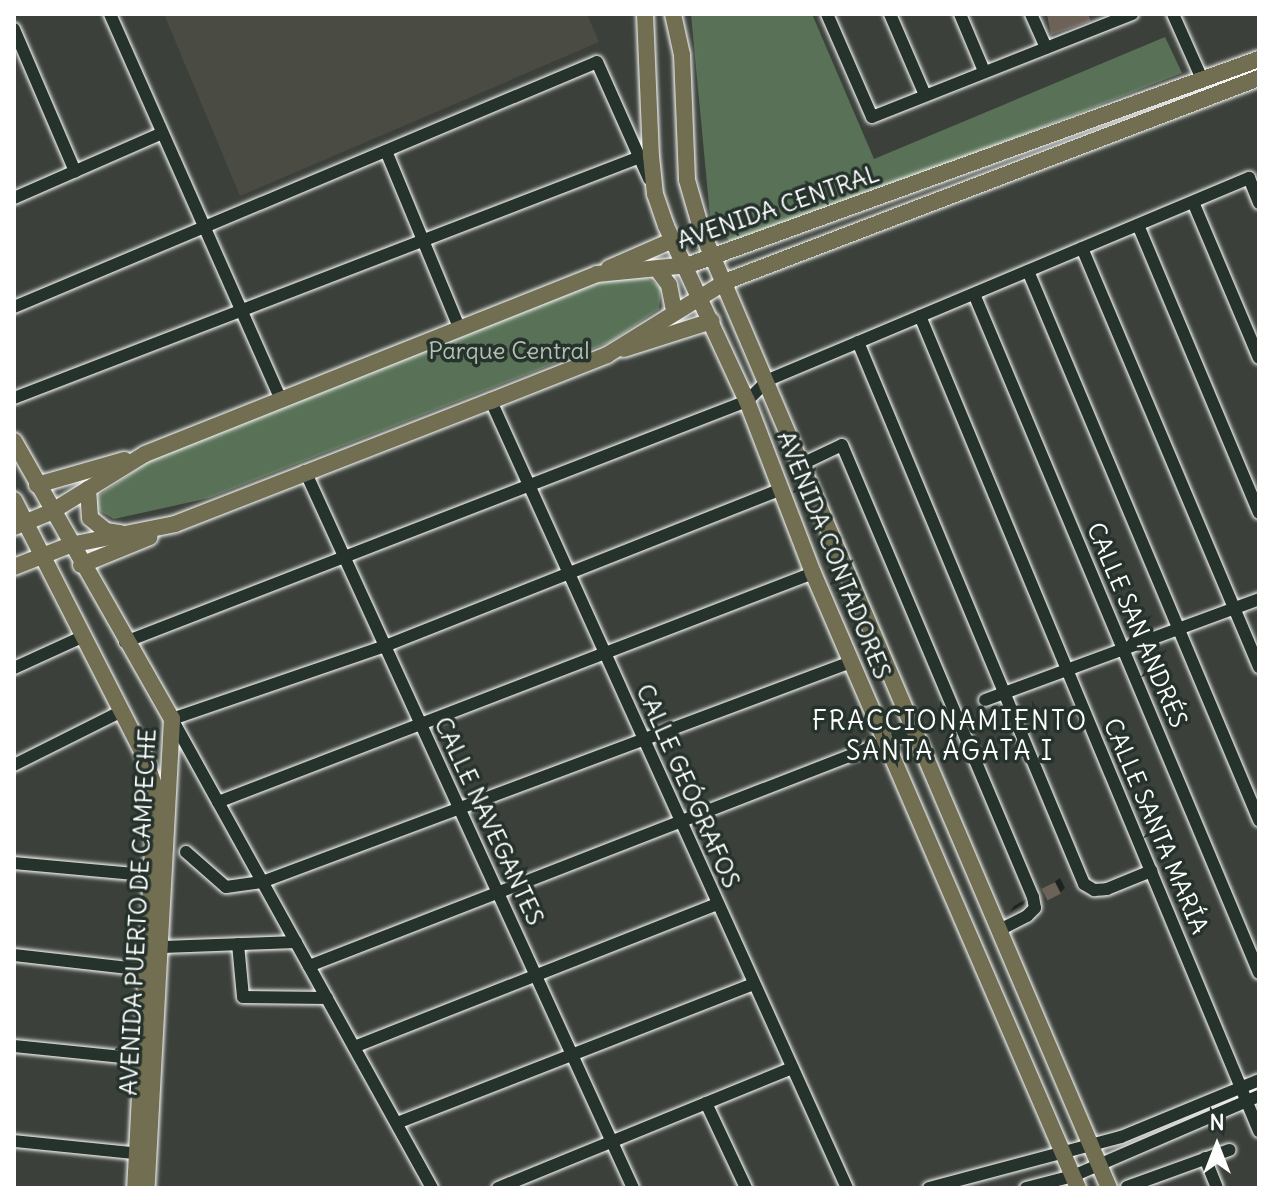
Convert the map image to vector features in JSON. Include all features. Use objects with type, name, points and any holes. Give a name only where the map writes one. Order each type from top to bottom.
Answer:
[{"type":"main road","name":"AVENIDA CONTADORES","points":[[645,14],[655,194],[747,401],[813,573],[1075,1182]]},
{"type":"main road","name":"AVENIDA CONTADORES","points":[[673,14],[682,55],[687,180],[694,211],[727,281],[1109,1188]]},
{"type":"main road","name":"AVENIDA CENTRAL","points":[[20,524],[51,512],[145,454],[597,274],[689,265],[714,257],[1259,59]]},
{"type":"main road","name":"AVENIDA CENTRAL","points":[[14,567],[70,545],[175,524],[491,401],[607,355],[700,293],[727,281],[1259,78]]},
{"type":"main road","points":[[597,274],[670,233],[688,232],[694,211]]},
{"type":"main road","points":[[657,269],[669,285],[674,310]]},
{"type":"main road","points":[[607,355],[714,326],[728,317],[745,324]]},
{"type":"main road","name":"AVENIDA PUERTO DE CAMPECHE","points":[[14,441],[81,565],[172,719],[159,876],[146,970],[142,1059],[143,1154],[147,1188]]},
{"type":"main road","points":[[37,485],[145,454]]},
{"type":"main road","points":[[88,489],[86,509],[97,526],[135,533]]},
{"type":"main road","name":"AVENIDA PUERTO DE CAMPECHE","points":[[14,500],[20,524],[43,555],[122,711],[156,790],[163,947],[143,1154],[135,1188]]},
{"type":"main road","points":[[81,565],[175,524]]},
{"type":"street","points":[[110,14],[281,400]]},
{"type":"street","points":[[827,14],[872,117],[1046,48],[1100,20],[1132,14]]},
{"type":"street","points":[[890,14],[925,95]]},
{"type":"street","points":[[960,14],[984,71]]},
{"type":"street","points":[[1031,14],[1046,48]]},
{"type":"street","points":[[1173,14],[1202,79]]},
{"type":"street","points":[[14,29],[75,171]]},
{"type":"street","points":[[14,307],[597,62],[655,194]]},
{"type":"street","points":[[14,198],[162,133]]},
{"type":"street","points":[[386,151],[459,327]]},
{"type":"street","points":[[14,398],[640,157]]},
{"type":"street","points":[[125,642],[747,401],[768,380],[1249,178],[1259,203]]},
{"type":"street","points":[[1193,202],[1259,358]]},
{"type":"street","points":[[1138,225],[1259,513]]},
{"type":"street","points":[[1082,248],[1259,667]]},
{"type":"street","points":[[1028,271],[1259,820]]},
{"type":"street","name":"CALLE SAN ANDRÉS","points":[[974,294],[1259,973]]},
{"type":"street","name":"CALLE SANTA MARÍA","points":[[920,316],[1240,1087],[1253,1099],[1259,1131]]},
{"type":"street","points":[[858,342],[1084,884],[1094,890],[1151,871]]},
{"type":"street","name":"CALLE GEÓGRAFOS","points":[[491,401],[847,1188]]},
{"type":"street","points":[[802,464],[842,445],[1033,897],[1035,908],[1027,916],[1001,929]]},
{"type":"street","name":"CALLE NAVEGANTES","points":[[305,471],[633,1188]]},
{"type":"street","points":[[432,1188],[172,719],[385,646],[780,490]]},
{"type":"street","points":[[218,802],[813,573]]},
{"type":"street","points":[[985,700],[1259,599]]},
{"type":"street","points":[[14,668],[84,636]]},
{"type":"street","points":[[186,852],[226,887],[262,882],[851,662]]},
{"type":"street","points":[[14,765],[122,711]]},
{"type":"street","points":[[309,966],[916,730]]},
{"type":"street","points":[[14,863],[159,876]]},
{"type":"street","points":[[354,1047],[717,904]]},
{"type":"street","points":[[163,947],[296,942]]},
{"type":"street","points":[[238,944],[243,997],[327,998]]},
{"type":"street","points":[[14,955],[146,970]]},
{"type":"street","points":[[397,1123],[754,984]]},
{"type":"street","points":[[14,1046],[142,1059]]},
{"type":"street","points":[[498,1188],[792,1068]]},
{"type":"street","points":[[929,1188],[1092,1146],[1259,1080]]},
{"type":"street","points":[[1026,1188],[1075,1182],[1100,1165],[1253,1099]]},
{"type":"street","points":[[706,1103],[746,1188]]},
{"type":"street","points":[[14,1141],[143,1154]]},
{"type":"street","points":[[1127,1187],[1150,1184],[1229,1150]]},
{"type":"street","points":[[1205,1158],[1217,1188]]},
{"type":"shaded area","points":[[164,14],[587,14],[599,42],[240,196]]},
{"type":"green space","points":[[691,14],[812,14],[874,159],[1165,37],[1182,73],[734,247],[710,216]]},
{"type":"green space","name":"Parque Central","points":[[645,276],[661,288],[659,309],[610,342],[209,498],[114,519],[96,509],[98,496],[170,447],[595,283]]},
{"type":"building","points":[[1047,14],[1088,14],[1091,21],[1051,35]]},
{"type":"building","points":[[1055,882],[1061,894],[1048,900],[1042,889]]},
{"type":"district","name":"FRACCIONAMIENTO SANTA ÁGATA I","points":[[950,736]]}]
